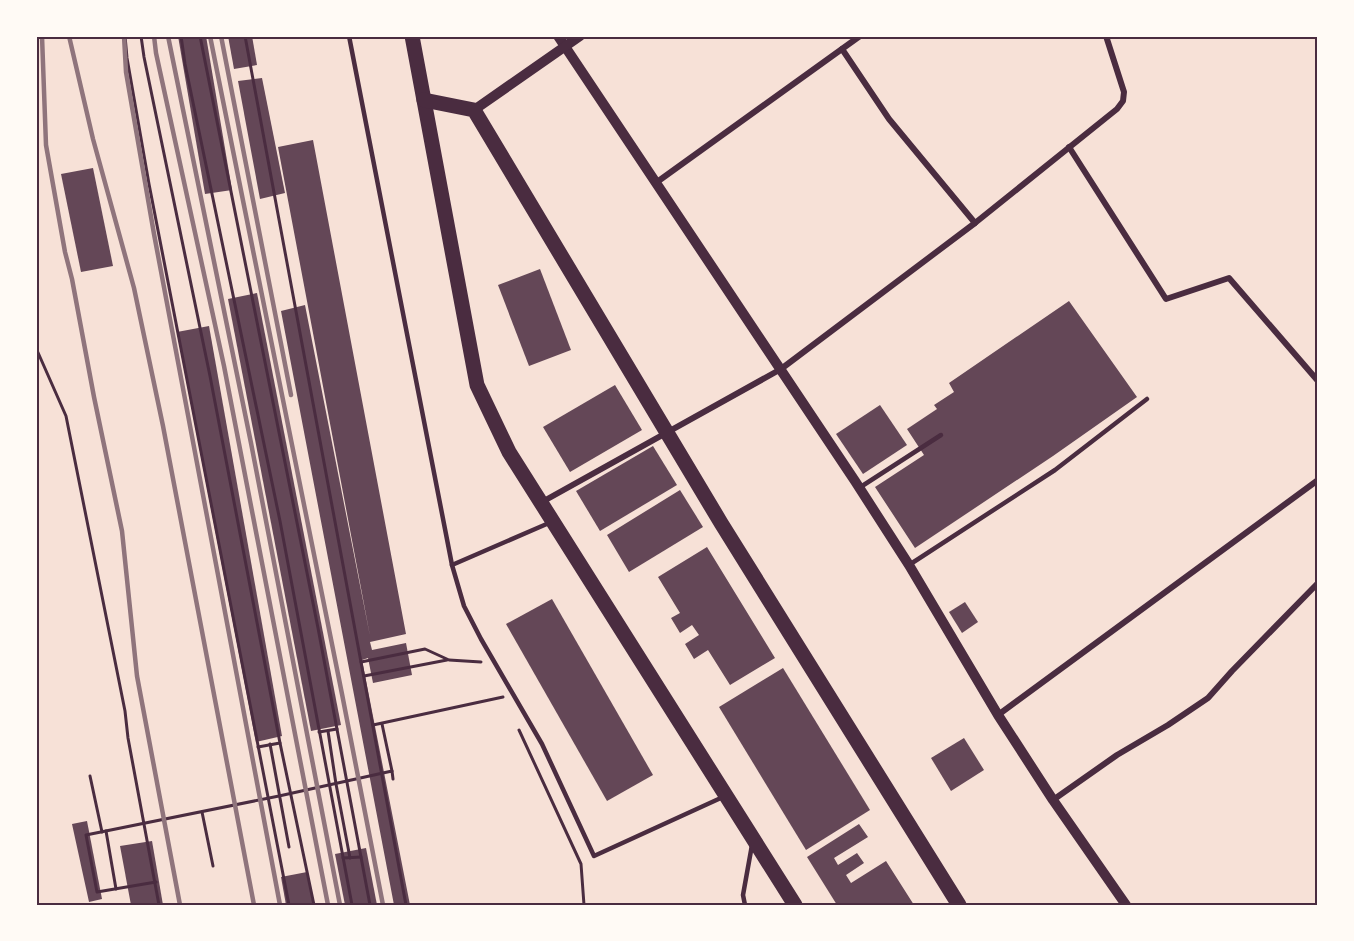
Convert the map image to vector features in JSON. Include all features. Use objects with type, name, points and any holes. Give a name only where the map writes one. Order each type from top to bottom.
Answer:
[{"type":"main road","points":[[412,36],[477,385],[509,452],[795,905]]},
{"type":"main road","points":[[423,100],[474,110],[727,533],[959,905]]},
{"type":"street","points":[[558,36],[859,488],[909,565],[998,715],[1053,800],[1126,905]]},
{"type":"street","points":[[474,110],[580,36]]},
{"type":"street","points":[[657,182],[860,36]]},
{"type":"street","points":[[541,503],[781,369],[975,223],[1117,109],[1123,101],[1125,92],[1106,36]]},
{"type":"street","points":[[842,49],[890,119],[975,223]]},
{"type":"street","points":[[1069,147],[1166,299],[1229,279],[1318,381]]},
{"type":"street","points":[[998,715],[1318,480]]},
{"type":"street","points":[[1053,800],[1117,755],[1208,698],[1318,583]]},
{"type":"lane","points":[[350,36],[452,565],[464,606],[542,744],[594,856],[727,795]]},
{"type":"lane","points":[[909,565],[1056,470],[1147,399]]},
{"type":"lane","points":[[859,488],[941,435]]},
{"type":"lane","points":[[452,565],[553,522]]},
{"type":"lane","points":[[745,905],[743,895],[753,837]]},
{"type":"path","points":[[125,36],[149,184],[289,905]]},
{"type":"path","points":[[141,36],[314,905]]},
{"type":"path","points":[[181,36],[280,521],[352,905]]},
{"type":"path","points":[[200,36],[370,905]]},
{"type":"path","points":[[246,36],[406,905]]},
{"type":"path","points":[[36,348],[66,416],[126,711],[128,738],[159,905]]},
{"type":"path","points":[[361,662],[425,649],[449,660]]},
{"type":"path","points":[[363,675],[449,660],[495,663]]},
{"type":"path","points":[[373,725],[504,697]]},
{"type":"path","points":[[382,724],[393,779]]},
{"type":"path","points":[[518,728],[581,864],[584,905]]},
{"type":"path","points":[[319,732],[337,729]]},
{"type":"path","points":[[328,731],[350,858]]},
{"type":"path","points":[[258,747],[280,743]]},
{"type":"path","points":[[270,744],[289,847]]},
{"type":"path","points":[[156,882],[98,892],[86,835],[392,771]]},
{"type":"path","points":[[90,776],[116,889]]},
{"type":"path","points":[[202,812],[213,866]]},
{"type":"path","points":[[343,858],[361,857]]},
{"type":"building","points":[[178,36],[206,36],[232,190],[205,194]]},
{"type":"building","points":[[228,36],[252,36],[257,65],[234,69]]},
{"type":"building","points":[[262,78],[285,193],[260,199],[238,81]]},
{"type":"building","points":[[313,140],[406,634],[370,642],[372,650],[406,643],[412,675],[373,683],[368,658],[362,660],[410,905],[394,905],[281,311],[305,305],[370,636],[278,147]]},
{"type":"building","points":[[93,168],[113,266],[81,272],[61,174]]},
{"type":"building","points":[[540,269],[571,350],[529,366],[498,285]]},
{"type":"building","points":[[257,293],[341,725],[311,731],[228,299]]},
{"type":"building","points":[[1069,301],[1137,397],[915,548],[875,487],[924,455],[907,429],[937,409],[934,405],[954,392],[949,383]]},
{"type":"building","points":[[209,326],[282,736],[256,742],[177,332]]},
{"type":"building","points":[[615,385],[642,430],[570,472],[543,427]]},
{"type":"building","points":[[880,405],[907,445],[863,474],[836,434]]},
{"type":"building","points":[[653,446],[677,485],[600,531],[576,491]]},
{"type":"building","points":[[680,490],[703,527],[629,572],[607,535]]},
{"type":"building","points":[[707,547],[775,658],[730,685],[708,650],[694,659],[685,644],[699,635],[692,625],[680,633],[671,618],[680,613],[658,577]]},
{"type":"building","points":[[552,599],[653,775],[607,801],[506,624]]},
{"type":"building","points":[[965,602],[978,622],[962,633],[949,612]]},
{"type":"building","points":[[783,668],[870,810],[806,850],[719,707]]},
{"type":"building","points":[[964,738],[984,770],[951,791],[931,758]]},
{"type":"building","points":[[87,821],[102,899],[89,902],[72,824]]},
{"type":"building","points":[[859,824],[868,837],[834,858],[838,865],[857,853],[864,863],[846,875],[851,883],[886,861],[914,905],[837,905],[807,857]]},
{"type":"building","points":[[152,841],[163,905],[131,905],[120,846]]},
{"type":"building","points":[[366,848],[377,905],[345,905],[335,854]]},
{"type":"building","points":[[307,872],[313,905],[286,905],[281,877]]},
{"type":"railway","points":[[42,36],[46,145],[65,252],[122,531],[137,676],[180,905]]},
{"type":"railway","points":[[69,36],[93,139],[134,288],[163,426],[254,905]]},
{"type":"railway","points":[[124,36],[126,72],[154,234],[280,905]]},
{"type":"railway","points":[[154,36],[224,366],[328,905]]},
{"type":"railway","points":[[168,36],[251,443],[340,905]]},
{"type":"railway","points":[[210,36],[383,905]]},
{"type":"railway","points":[[221,36],[291,395]]}]
